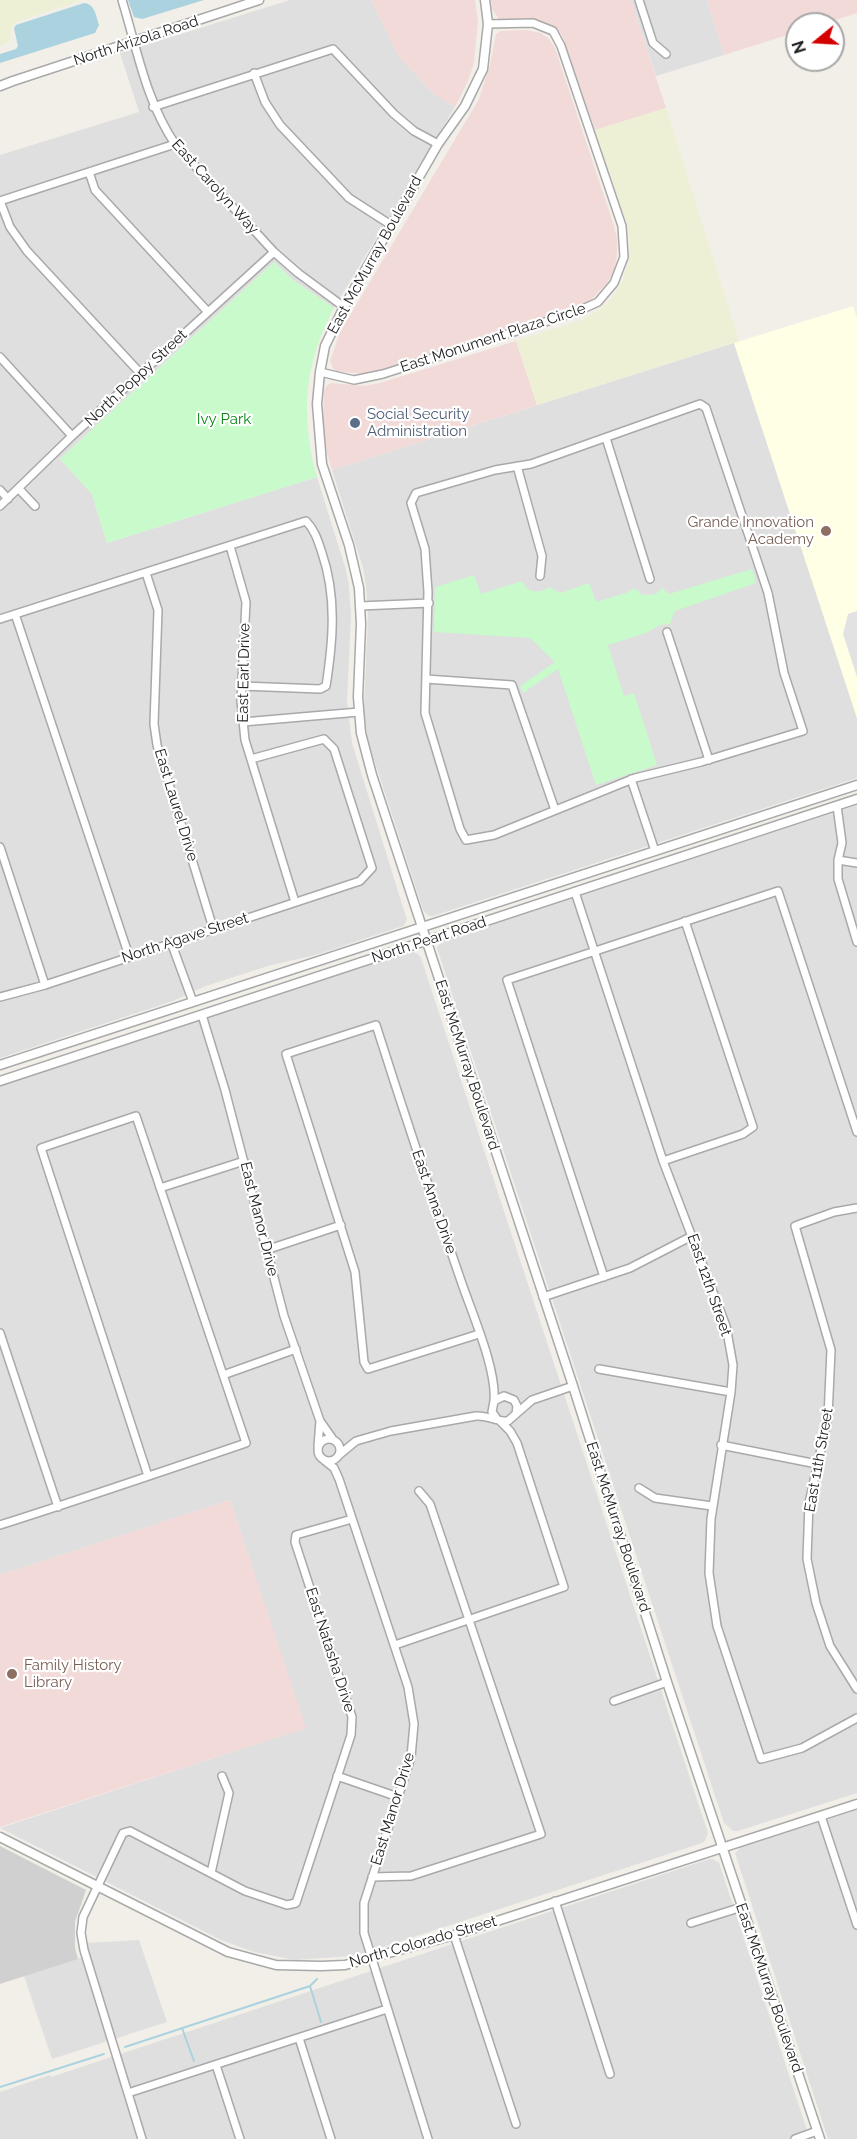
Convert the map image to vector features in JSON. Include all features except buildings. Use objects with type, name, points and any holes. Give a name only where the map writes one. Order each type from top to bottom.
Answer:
[{"type":"street","name":"East Carolyn Way","points":[[122,0],[153,106],[175,144],[274,252],[344,307]]},
{"type":"street","name":"North Arizola Road","points":[[0,86],[259,0]]},
{"type":"street","name":"East McMurray Boulevard","points":[[484,0],[488,24],[483,69],[465,106],[438,144],[344,307],[325,346],[320,372],[317,404],[322,464],[349,545],[359,588],[361,733],[372,775],[668,1682],[819,2135]]},
{"type":"street","points":[[639,0],[653,43],[666,54]]},
{"type":"street","name":"East Monument Plaza Circle","points":[[320,372],[354,380],[383,374],[576,312],[598,302],[614,283],[624,256],[622,226],[561,46],[553,31],[533,22],[488,24]]},
{"type":"street","points":[[153,106],[333,49],[394,114],[414,131],[438,144]]},
{"type":"street","points":[[254,73],[265,102],[280,125],[349,198],[391,225]]},
{"type":"street","name":"North Arizola Road","points":[[0,82],[13,81]]},
{"type":"street","points":[[141,374],[27,251],[10,227],[0,201],[175,144]]},
{"type":"street","points":[[89,172],[95,190],[208,312]]},
{"type":"street","name":"North Poppy Street","points":[[0,506],[72,436],[274,252]]},
{"type":"street","points":[[0,357],[72,436]]},
{"type":"street","points":[[700,404],[706,408],[768,593],[784,673],[803,731],[709,760],[631,779],[494,835],[466,840],[460,829],[425,713],[429,603],[426,549],[411,503],[416,494],[495,470],[531,464],[606,438],[700,404]]},
{"type":"street","points":[[606,438],[650,579]]},
{"type":"street","points":[[517,466],[542,556],[540,576]]},
{"type":"street","points":[[18,489],[35,506]]},
{"type":"street","points":[[0,490],[8,499]]},
{"type":"street","points":[[0,618],[306,521],[314,529],[329,574],[333,609],[332,648],[326,686],[320,689],[242,686]]},
{"type":"street","name":"East Earl Drive","points":[[230,546],[246,602],[242,686],[245,740],[295,902]]},
{"type":"street","name":"East Laurel Drive","points":[[146,573],[158,610],[154,724],[157,745],[213,928]]},
{"type":"street","points":[[360,606],[429,603]]},
{"type":"street","points":[[15,614],[129,956]]},
{"type":"street","points":[[667,632],[709,760]]},
{"type":"street","points":[[426,679],[512,684],[555,810]]},
{"type":"street","points":[[243,722],[359,712]]},
{"type":"street","name":"North Agave Street","points":[[0,997],[45,985],[360,881],[372,868],[334,749],[324,739],[251,759]]},
{"type":"street","points":[[631,779],[655,851]]},
{"type":"street","name":"North Peart Road","points":[[0,1065],[857,784]]},
{"type":"street","name":"North Peart Road","points":[[0,1081],[857,799]]},
{"type":"street","points":[[837,806],[842,843],[838,860],[838,879],[857,942]]},
{"type":"street","points":[[0,847],[45,985]]},
{"type":"street","points":[[838,860],[857,863]]},
{"type":"street","points":[[604,1277],[507,980],[778,891],[857,1132]]},
{"type":"street","name":"East 12th Street","points":[[575,892],[663,1161],[726,1326],[733,1365],[731,1392],[712,1506],[709,1573],[717,1626],[761,1759],[802,1748],[857,1718]]},
{"type":"street","points":[[663,1161],[743,1134],[753,1127],[685,921]]},
{"type":"street","points":[[171,942],[193,1002]]},
{"type":"street","name":"East Manor Drive","points":[[202,1015],[244,1161],[266,1250],[296,1349],[320,1421],[332,1439]]},
{"type":"street","name":"East Anna Drive","points":[[341,1225],[286,1054],[376,1025],[494,1379],[493,1403]]},
{"type":"street","points":[[0,1525],[58,1507],[246,1443],[136,1116],[41,1148],[148,1476]]},
{"type":"street","points":[[160,1188],[244,1161]]},
{"type":"street","name":"East 11th Street","points":[[857,1208],[834,1212],[795,1226],[831,1350],[828,1417],[809,1503],[807,1559],[816,1603],[830,1646],[857,1689]]},
{"type":"street","points":[[266,1250],[341,1225],[355,1272],[364,1362],[369,1369],[479,1334]]},
{"type":"street","points":[[543,1297],[630,1268],[692,1236]]},
{"type":"street","points":[[0,1333],[58,1507]]},
{"type":"street","points":[[223,1375],[296,1349]]},
{"type":"street","points":[[599,1369],[731,1392]]},
{"type":"street","name":"East Anna Drive","points":[[494,1379],[509,1397]]},
{"type":"street","points":[[356,1441],[335,1460],[324,1460],[318,1452],[318,1446],[322,1440],[356,1441],[391,1431],[476,1416],[508,1421],[532,1400],[573,1386]]},
{"type":"street","points":[[476,1416],[500,1397],[532,1400]]},
{"type":"street","points":[[509,1397],[516,1403],[517,1443]]},
{"type":"street","points":[[395,1645],[564,1587],[517,1443],[510,1431],[492,1412],[493,1403]]},
{"type":"street","name":"East Manor Drive","points":[[318,1446],[320,1421]]},
{"type":"street","points":[[332,1439],[340,1447],[339,1455]]},
{"type":"street","points":[[721,1445],[817,1464]]},
{"type":"street","name":"East Manor Drive","points":[[339,1455],[339,1479]]},
{"type":"street","name":"East Manor Drive","points":[[324,1460],[334,1468],[339,1479],[408,1687],[414,1724],[411,1757],[364,1903],[364,1933],[428,2139]]},
{"type":"street","points":[[639,1488],[655,1498],[712,1506]]},
{"type":"street","points":[[372,1876],[411,1876],[541,1834],[430,1504],[419,1491]]},
{"type":"street","name":"East Natasha Drive","points":[[211,1873],[244,1891],[287,1905],[296,1903],[351,1735],[352,1717],[295,1542],[296,1535],[352,1520]]},
{"type":"street","points":[[614,1701],[668,1682]]},
{"type":"street","points":[[142,2139],[82,1942],[83,1917],[123,1833],[130,1832],[211,1873],[229,1793],[222,1776]]},
{"type":"street","points":[[337,1776],[398,1797]]},
{"type":"street","name":"North Colorado Street","points":[[0,1837],[228,1952],[276,1965],[321,1966],[345,1965],[454,1935],[857,1804]]},
{"type":"street","points":[[820,1816],[857,1925]]},
{"type":"street","points":[[555,1901],[610,2074]]},
{"type":"street","points":[[692,1923],[742,1907]]},
{"type":"street","points":[[454,1935],[516,2124]]},
{"type":"street","points":[[128,2093],[387,2009]]},
{"type":"street","points":[[299,2038],[331,2139]]},
{"type":"street","points":[[216,2065],[240,2139]]},
{"type":"street","points":[[795,2139],[819,2135]]},
{"type":"shaded area","points":[[0,0],[82,0],[16,22],[11,27],[10,41],[0,47]]},
{"type":"shaded area","points":[[290,0],[371,0],[398,55],[433,93],[455,107],[334,308],[293,280],[274,262],[60,459],[92,494],[107,543],[317,477],[349,586],[351,615],[347,701],[352,743],[407,920],[403,926],[319,954],[268,966],[206,986],[173,1001],[0,1058],[0,155],[139,112],[120,53]]},
{"type":"shaded area","points":[[371,0],[475,0],[478,22],[474,63],[455,107],[433,93],[398,55]]},
{"type":"shaded area","points":[[491,0],[631,0],[666,108],[595,130],[562,35],[554,27],[534,18],[499,19],[493,11]]},
{"type":"shaded area","points":[[631,0],[707,0],[724,55],[656,76]]},
{"type":"shaded area","points":[[707,0],[857,0],[857,13],[845,17],[845,12],[785,12],[785,36],[724,55]]},
{"type":"shaded area","points":[[526,30],[541,33],[555,48],[614,226],[617,256],[614,270],[607,283],[589,302],[576,309],[379,371],[364,374],[336,371],[330,361],[340,332],[479,99],[490,65],[496,34],[501,31]]},
{"type":"shaded area","points":[[666,108],[739,341],[537,405],[516,341],[579,321],[598,311],[612,298],[622,282],[629,262],[630,243],[627,224],[595,130]]},
{"type":"shaded area","name":"Grande Innovation Academy","points":[[853,306],[857,318],[857,718],[734,343]]},
{"type":"shaded area","points":[[516,341],[537,405],[332,470],[323,425],[324,390],[327,385],[332,383],[364,386],[380,383]]},
{"type":"shaded area","points":[[734,343],[857,718],[857,778],[429,916],[423,910],[368,741],[364,709],[368,615],[366,586],[363,568],[332,470]]},
{"type":"shaded area","points":[[857,611],[857,677],[843,634],[848,614]]},
{"type":"shaded area","points":[[857,805],[857,1793],[733,1831],[724,1823],[437,948],[442,941]]},
{"type":"shaded area","points":[[411,951],[421,958],[708,1833],[702,1843],[383,1947],[352,1956],[296,1960],[254,1952],[221,1940],[0,1828],[305,1728],[230,1500],[0,1575],[0,1085]]},
{"type":"shaded area","points":[[230,1500],[306,1728],[0,1827],[0,1575]]},
{"type":"shaded area","points":[[857,1810],[857,2139],[828,2139],[735,1853],[741,1847]]},
{"type":"shaded area","points":[[0,1846],[86,1890],[75,1922],[75,1948],[78,1959],[0,1984]]},
{"type":"shaded area","points":[[709,1859],[719,1863],[810,2139],[0,2139],[0,2092]]},
{"type":"shaded area","points":[[139,1940],[167,2022],[52,2059],[24,1976],[89,1955],[86,1943]]},
{"type":"green space","name":"Ivy Park","points":[[274,262],[293,280],[334,308],[316,349],[308,390],[308,432],[317,477],[107,543],[92,494],[60,459]]},
{"type":"green space","points":[[752,569],[756,583],[675,611],[670,624],[660,625],[646,633],[608,645],[624,696],[634,693],[657,765],[596,785],[558,669],[523,693],[520,686],[555,662],[530,638],[434,632],[435,587],[474,575],[481,594],[522,581],[527,588],[534,591],[541,591],[549,587],[561,593],[589,583],[596,602],[626,593],[634,588],[643,595],[656,594],[662,588],[669,594]]},
{"type":"water","points":[[128,0],[204,0],[142,19],[134,17]]},
{"type":"water","points":[[84,3],[91,6],[96,14],[99,25],[95,33],[0,63],[0,54],[16,49],[18,46],[14,28],[16,25]]},
{"type":"waterway","points":[[125,2047],[310,1986],[317,1979]]},
{"type":"waterway","points":[[310,1986],[321,2022]]},
{"type":"waterway","points":[[182,2028],[194,2061]]},
{"type":"waterway","points":[[0,2087],[104,2054]]},
{"type":"place","name":"Social Security Administration","points":[[355,423]]},
{"type":"place","name":"Grande Innovation Academy","points":[[826,531]]},
{"type":"place","name":"Family History Library","points":[[12,1674]]}]
